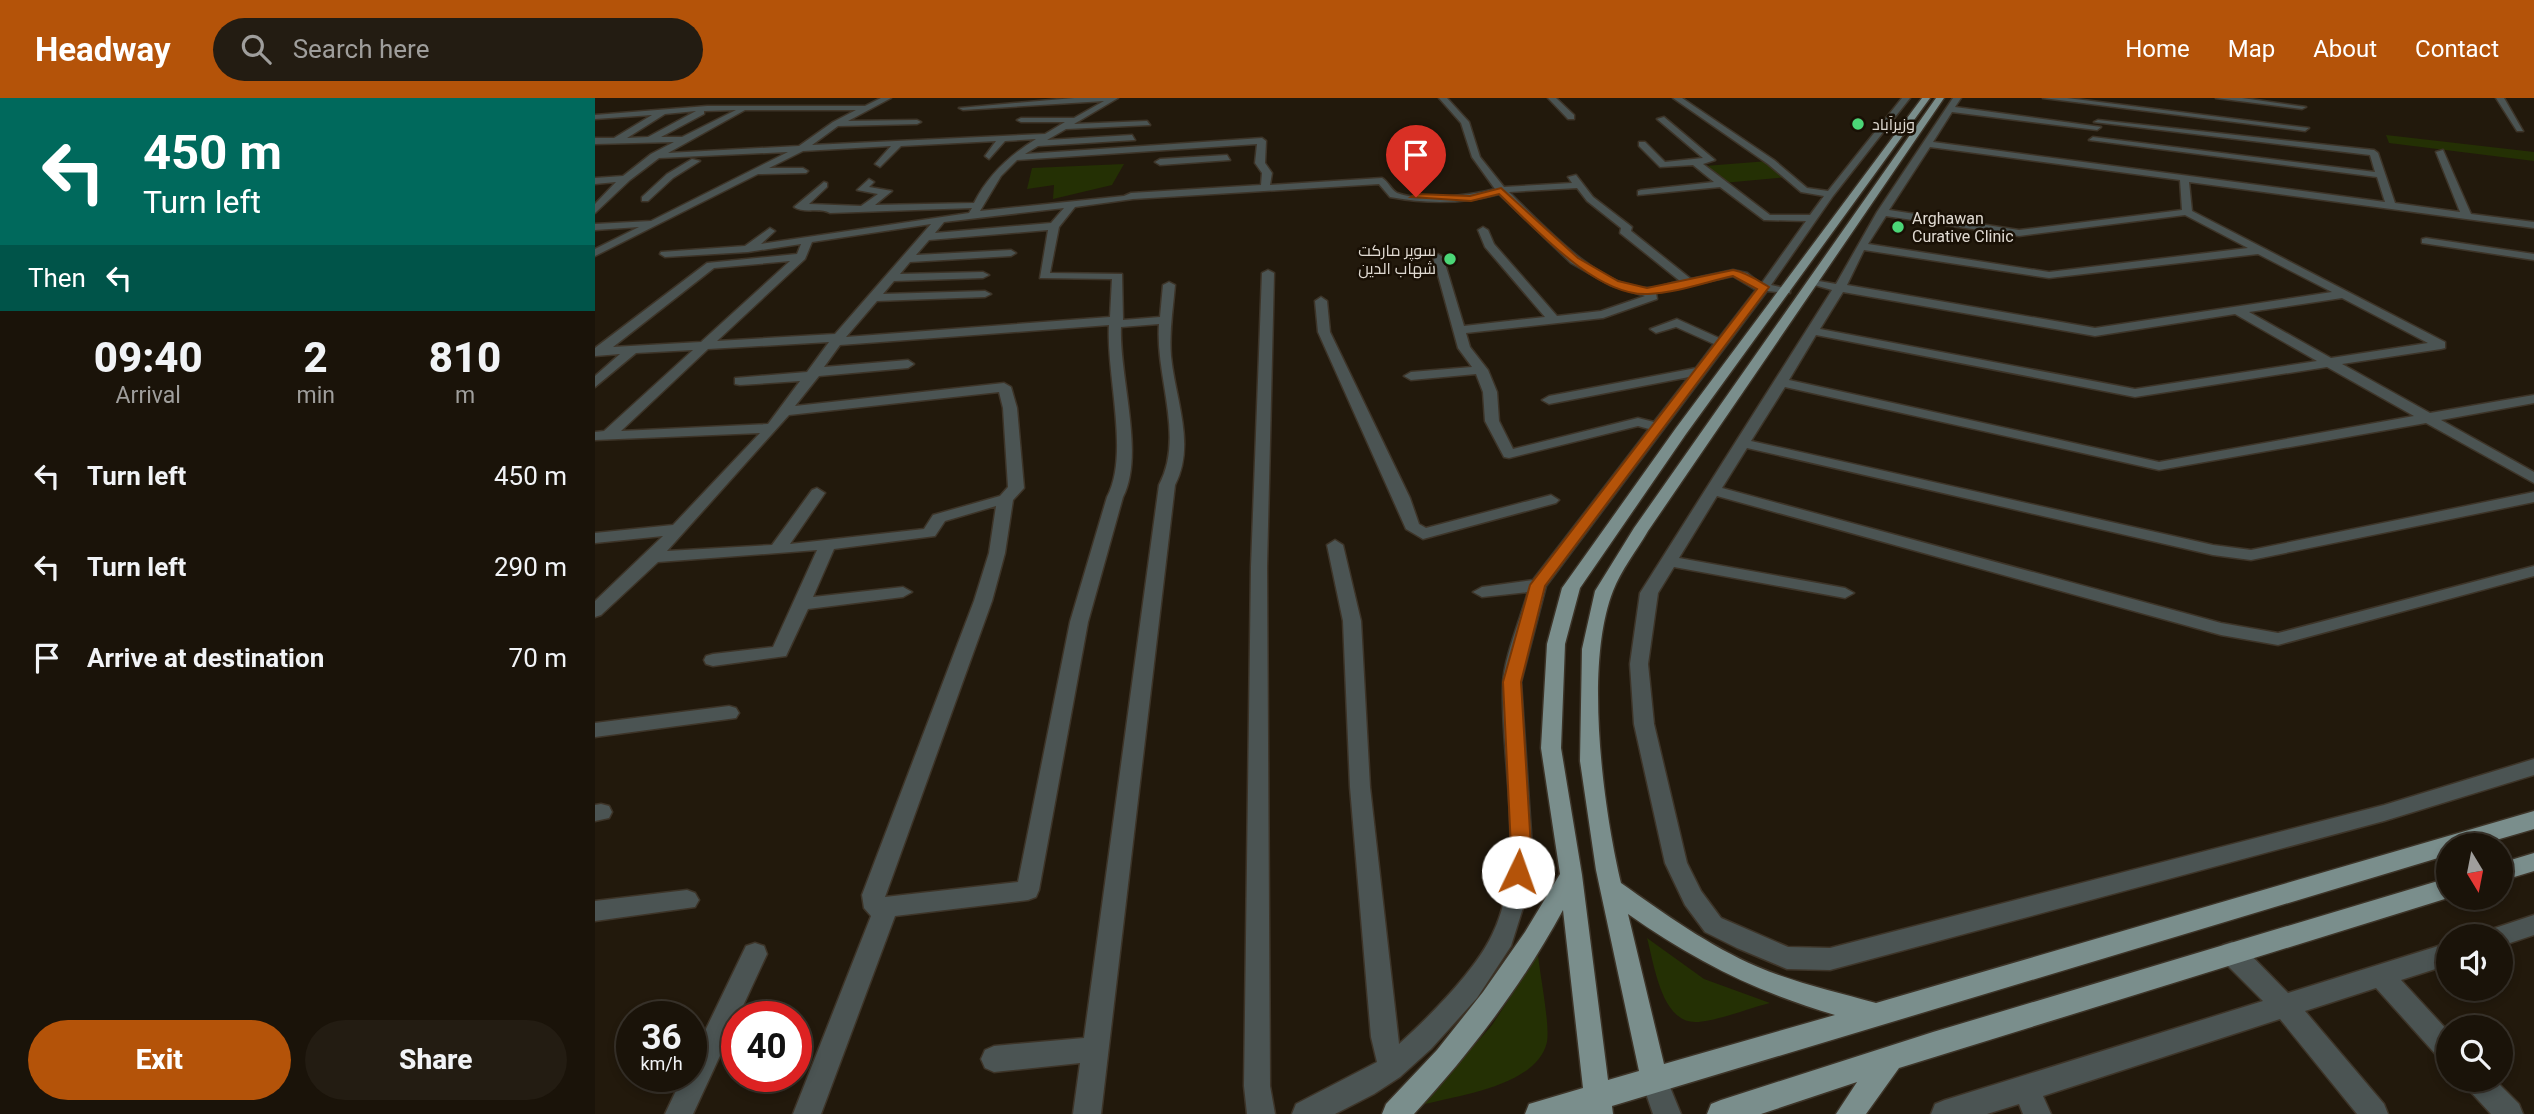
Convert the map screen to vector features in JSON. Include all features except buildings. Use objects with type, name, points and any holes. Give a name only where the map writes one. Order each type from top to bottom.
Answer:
[{"type":"main road","points":[[1654,1079],[1612,889],[1590,761],[1591,649],[1604,591],[1640,531],[1813,283],[1895,151],[1900,120],[1926,98]]},
{"type":"main road","points":[[1599,1105],[1571,875],[1551,748],[1556,643],[1571,587],[1681,431],[1895,151],[1949,102]]},
{"type":"main road","points":[[2492,833],[2534,820]]},
{"type":"main road","points":[[1539,1114],[1599,1105],[1654,1079],[2436,850]]},
{"type":"main road","points":[[2513,868],[2534,862]]},
{"type":"main road","points":[[1396,1114],[1441,1067],[1513,975],[1571,875]]},
{"type":"main road","points":[[1612,889],[1677,935],[1731,966],[1796,992],[1877,1015]]},
{"type":"main road","points":[[1721,1114],[1891,1058],[2436,892]]},
{"type":"main road","points":[[1850,1114],[1891,1058]]},
{"type":"street","points":[[617,140],[680,101],[708,98]]},
{"type":"street","points":[[595,210],[625,178],[654,156],[766,98]]},
{"type":"street","points":[[595,253],[802,148],[836,124],[887,98]]},
{"type":"street","points":[[963,108],[1109,98]]},
{"type":"street","points":[[973,215],[977,204],[1011,159],[1032,143],[1080,120],[1114,98]]},
{"type":"street","points":[[1443,98],[1465,121],[1476,157],[1501,190],[1575,261],[1614,283],[1647,292],[1653,297],[1612,312],[1460,330]]},
{"type":"street","points":[[1552,98],[1571,117]]},
{"type":"street","points":[[1677,98],[1771,162],[1804,190],[1830,194]]},
{"type":"street","points":[[1306,1114],[1365,1085],[1391,1068],[1422,1040],[1468,990],[1503,939],[1516,895],[1521,848],[1512,682],[1538,585],[1764,287],[1830,194],[1900,120],[1906,98]]},
{"type":"street","points":[[2047,98],[2104,101],[2305,128]]},
{"type":"street","points":[[2220,98],[2302,107]]},
{"type":"street","points":[[2500,98],[2520,129]]},
{"type":"street","points":[[2086,165],[2104,101]]},
{"type":"street","points":[[2391,205],[2374,153],[2097,125],[1949,102],[1929,144],[1882,212],[1782,382],[1649,593],[1639,664],[1644,724],[1676,863],[1693,898],[1713,925],[1787,958],[1830,959],[2383,813],[2534,767]]},
{"type":"street","points":[[649,139],[707,108]]},
{"type":"street","points":[[595,117],[707,108],[867,108]]},
{"type":"street","points":[[1642,144],[1663,165],[1710,160],[1661,119]]},
{"type":"street","points":[[1021,120],[1080,120]]},
{"type":"street","points":[[836,124],[917,122]]},
{"type":"street","points":[[1062,128],[1147,123]]},
{"type":"street","points":[[818,135],[926,132]]},
{"type":"street","points":[[654,156],[935,139],[1047,136]]},
{"type":"street","points":[[989,156],[1003,137]]},
{"type":"street","points":[[1032,143],[1132,138]]},
{"type":"street","points":[[595,141],[683,139]]},
{"type":"street","points":[[923,156],[935,139]]},
{"type":"street","points":[[2093,140],[2381,175]]},
{"type":"street","points":[[880,164],[900,142]]},
{"type":"street","points":[[1011,159],[1263,142],[1260,163],[1267,173],[1265,189]]},
{"type":"street","points":[[1929,144],[2534,225]]},
{"type":"street","points":[[1203,164],[1205,145]]},
{"type":"street","points":[[2440,152],[2467,216]]},
{"type":"street","points":[[1160,162],[1203,164],[1227,158]]},
{"type":"street","points":[[645,199],[681,169],[695,161]]},
{"type":"street","points":[[1695,162],[1768,218],[1813,218]]},
{"type":"street","points":[[636,170],[681,169]]},
{"type":"street","points":[[756,171],[803,171]]},
{"type":"street","points":[[595,181],[625,178]]},
{"type":"street","points":[[2184,178],[2187,212]]},
{"type":"street","points":[[665,254],[807,242],[942,218],[1126,200],[1131,196],[1382,181],[1393,195],[1421,199],[1471,199],[1501,190],[1576,181],[1590,199],[1628,229],[1624,231],[1687,281]]},
{"type":"street","points":[[865,208],[887,191],[862,191],[869,182]]},
{"type":"street","points":[[1641,193],[1721,184]]},
{"type":"street","points":[[824,185],[799,206],[829,206],[830,210],[977,204]]},
{"type":"street","points":[[1005,499],[997,552],[983,601],[873,895],[876,908],[1028,890],[1079,622],[1115,497],[1123,482],[1125,449],[1114,353],[1118,276],[1114,273],[1045,277],[1054,226],[1072,205]]},
{"type":"street","points":[[1813,331],[2135,393],[2441,345],[2187,212],[2019,233],[1882,212]]},
{"type":"street","points":[[595,611],[620,591],[653,557],[788,411],[838,340],[942,218]]},
{"type":"street","points":[[595,227],[657,222]]},
{"type":"street","points":[[924,237],[1054,226]]},
{"type":"street","points":[[1483,230],[1489,245],[1553,319]]},
{"type":"street","points":[[748,249],[770,231]]},
{"type":"street","points":[[2426,241],[2534,257]]},
{"type":"street","points":[[601,435],[706,345],[801,257],[807,242]]},
{"type":"street","points":[[1861,246],[2049,275],[2261,250]]},
{"type":"street","points":[[906,259],[1011,253]]},
{"type":"street","points":[[597,352],[711,265],[801,257]]},
{"type":"street","points":[[1438,257],[1464,348],[1481,370],[1490,392],[1492,421],[1509,454],[1638,422],[1657,427]]},
{"type":"street","points":[[1261,1114],[1257,1086],[1259,567],[1268,273]]},
{"type":"street","points":[[1647,292],[1687,281],[1733,273],[1743,275],[1753,286],[1786,291]]},
{"type":"street","points":[[893,278],[983,275]]},
{"type":"street","points":[[1813,283],[2095,332],[2344,294]]},
{"type":"street","points":[[1087,1114],[1167,485],[1175,474],[1177,446],[1165,358],[1164,327],[1167,320],[1169,285]]},
{"type":"street","points":[[875,298],[985,293]]},
{"type":"street","points":[[1321,301],[1324,332],[1402,498],[1412,526],[1423,534],[1551,500]]},
{"type":"street","points":[[2238,311],[2534,478]]},
{"type":"street","points":[[597,352],[1167,320]]},
{"type":"street","points":[[1656,329],[1677,323],[1721,343]]},
{"type":"street","points":[[595,383],[634,349]]},
{"type":"street","points":[[740,381],[908,364]]},
{"type":"street","points":[[1411,376],[1481,370]]},
{"type":"street","points":[[1549,400],[1700,371]]},
{"type":"street","points":[[1782,382],[2159,466],[2534,400]]},
{"type":"street","points":[[653,557],[777,550],[929,533],[939,518],[1005,499],[1016,488],[1010,408],[1004,387],[788,411]]},
{"type":"street","points":[[601,435],[772,428]]},
{"type":"street","points":[[1743,443],[2213,550],[2251,555],[2534,497]]},
{"type":"street","points":[[1714,490],[2221,629],[2278,639],[2534,571]]},
{"type":"street","points":[[777,550],[817,493]]},
{"type":"street","points":[[595,538],[676,530]]},
{"type":"street","points":[[713,660],[780,652],[828,544]]},
{"type":"street","points":[[1335,545],[1352,621],[1360,787],[1384,1037],[1391,1068]]},
{"type":"street","points":[[1670,561],[1845,593]]},
{"type":"street","points":[[1482,592],[1538,585]]},
{"type":"street","points":[[595,593],[620,591]]},
{"type":"street","points":[[801,604],[903,592]]},
{"type":"street","points":[[595,730],[729,713]]},
{"type":"street","points":[[595,911],[687,900]]},
{"type":"street","points":[[807,1114],[886,908]]},
{"type":"street","points":[[2513,932],[2534,925]]},
{"type":"street","points":[[2232,953],[2286,1008],[2374,1114]]},
{"type":"street","points":[[679,1114],[755,954]]},
{"type":"street","points":[[1945,1114],[2032,1102],[2286,1008],[2436,958]]},
{"type":"street","points":[[2381,976],[2436,1036]]},
{"type":"street","points":[[994,1059],[1096,1049]]},
{"type":"street","points":[[1654,1079],[1667,1114]]},
{"type":"street","points":[[2488,1092],[2509,1114]]},
{"type":"green space","points":[[2386,135],[2534,152],[2534,161],[2389,143]]},
{"type":"green space","points":[[1768,161],[1788,177],[1723,183],[1705,166]]},
{"type":"green space","points":[[1124,164],[1112,185],[1053,199],[1054,185],[1027,189],[1032,168]]},
{"type":"green space","points":[[1647,938],[1704,979],[1770,1003],[1712,1020],[1695,1022],[1683,1019],[1674,1012],[1661,989]]},
{"type":"green space","points":[[1538,955],[1548,1034],[1540,1057],[1513,1079],[1422,1105],[1492,1025]]},
{"type":"place","name":"وزیرآباد","points":[[1858,124]]},
{"type":"place","name":"Arghawan Curative Clinic","points":[[1898,227]]},
{"type":"place","name":"سوپر مارکت شهاب الدین","points":[[1450,259]]},
{"type":"route","points":[[1416,197],[1471,199],[1501,190],[1575,261],[1614,283],[1647,292],[1687,281],[1733,273],[1743,275],[1753,286],[1764,287],[1584,520],[1538,585],[1512,682],[1521,848],[1518,872]]}]
